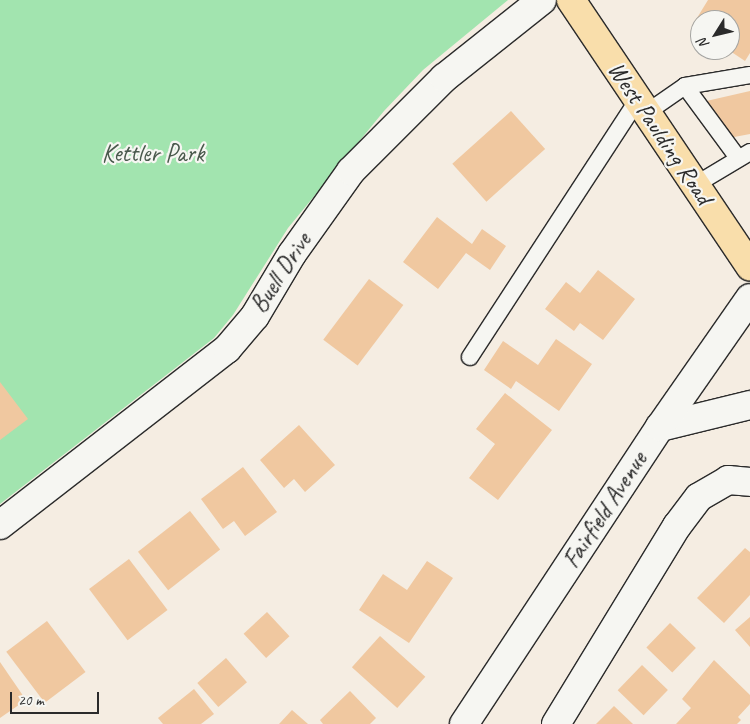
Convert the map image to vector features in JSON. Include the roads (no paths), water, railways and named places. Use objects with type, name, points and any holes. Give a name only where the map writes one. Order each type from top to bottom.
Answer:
[{"type":"main road","name":"West Paulding Road","points":[[571,0],[750,266]]},
{"type":"street","name":"Buell Drive","points":[[0,525],[227,349],[255,316],[292,254],[351,170],[444,78],[542,0]]},
{"type":"street","name":"Fairfield Avenue","points":[[464,724],[660,427],[750,298]]},
{"type":"street","points":[[660,427],[750,405]]},
{"type":"street","points":[[556,724],[678,526],[699,497],[728,480],[750,482]]},
{"type":"lane","points":[[470,357],[642,106],[685,86],[736,87],[750,75]]},
{"type":"lane","points":[[685,86],[744,155],[695,185]]},
{"type":"park label","name":"Kettler Park","points":[[153,153]]}]
